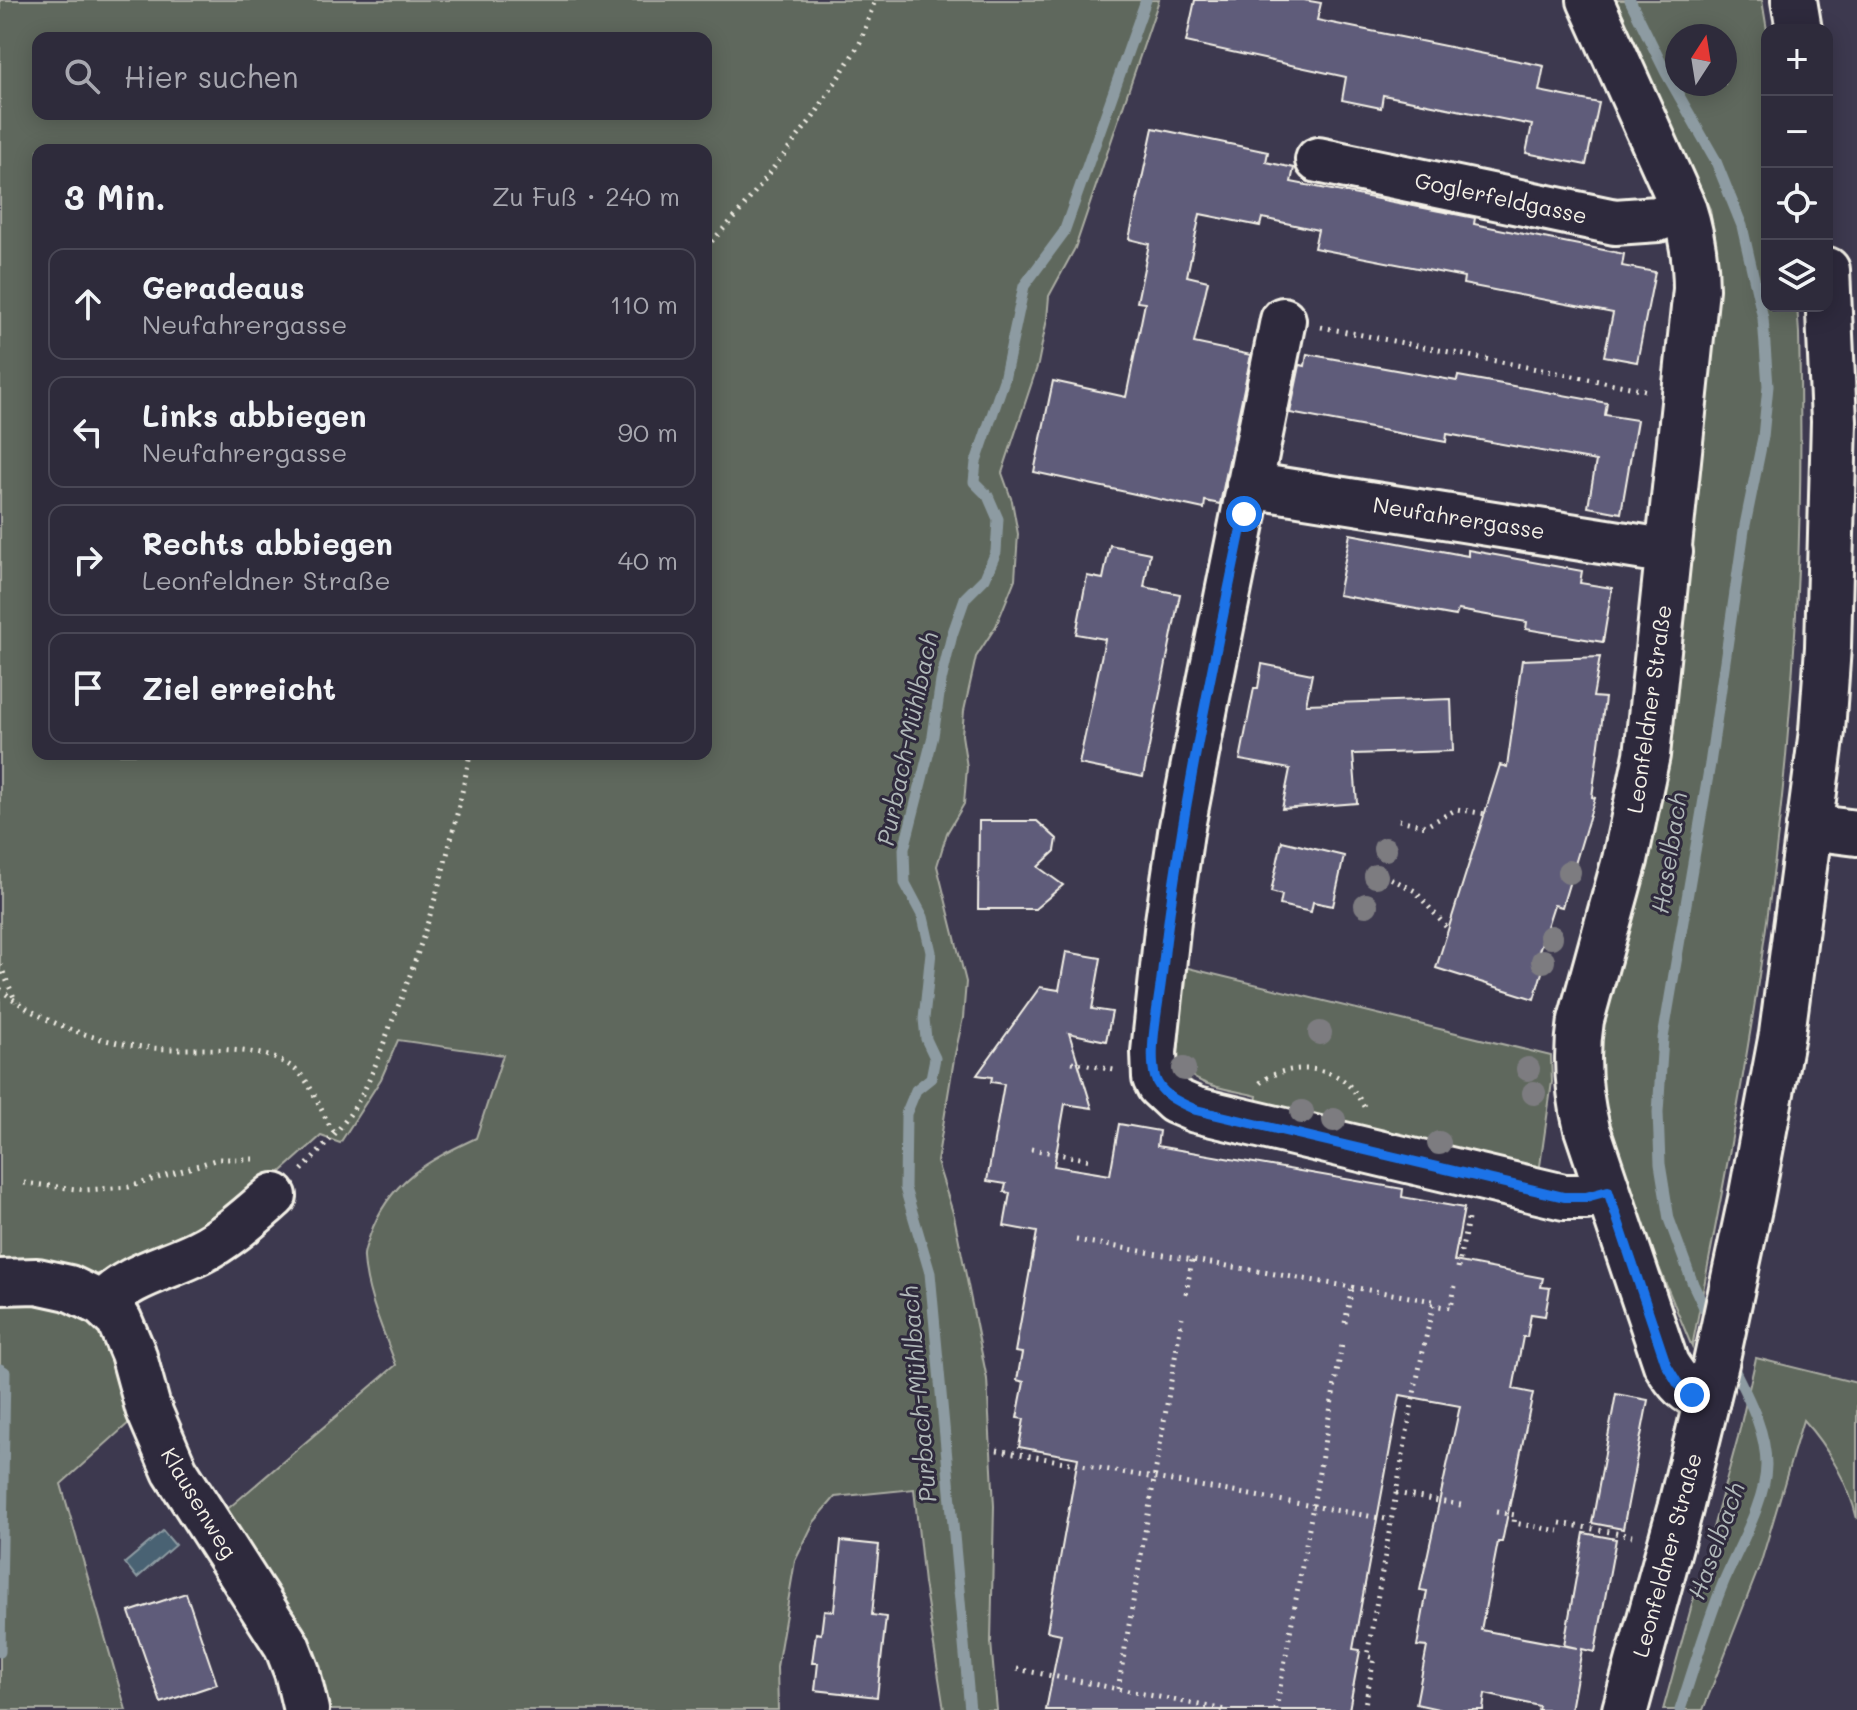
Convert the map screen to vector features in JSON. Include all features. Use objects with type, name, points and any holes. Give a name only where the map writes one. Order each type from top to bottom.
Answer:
[{"type":"street","name":"Leonfeldner Straße","points":[[1590,0],[1683,207],[1696,262],[1696,289],[1654,697],[1637,808],[1581,1020],[1577,1047],[1579,1096],[1666,1364],[1678,1384],[1692,1395],[1711,1381]]},
{"type":"street","points":[[1794,0],[1798,24]]},
{"type":"street","name":"Goglerfeldgasse","points":[[1318,160],[1615,222],[1658,219],[1683,207]]},
{"type":"street","name":"Leonfeldner Straße","points":[[1625,1710],[1711,1381],[1781,1042],[1822,731],[1832,569],[1834,408],[1829,312]]},
{"type":"street","points":[[1283,320],[1181,832],[1154,1052],[1155,1078],[1175,1101],[1196,1110],[1552,1195],[1586,1197],[1608,1191]]},
{"type":"street","name":"Neufahrergasse","points":[[1249,485],[1670,552]]},
{"type":"street","points":[[1809,827],[1857,833]]},
{"type":"street","points":[[102,1304],[131,1279],[202,1251],[252,1215],[277,1174]]},
{"type":"street","name":"Klausenweg","points":[[0,1282],[51,1283],[77,1291],[102,1304],[119,1320],[133,1353],[148,1408],[175,1471],[287,1646],[306,1710]]},
{"type":"path","points":[[712,241],[737,215],[822,104],[860,43],[875,0]]},
{"type":"path","points":[[1283,320],[1651,391]]},
{"type":"path","points":[[24,1183],[85,1190],[129,1187],[218,1159],[277,1174],[300,1172],[335,1134],[367,1086],[403,998],[453,836],[469,760]]},
{"type":"path","points":[[1399,820],[1426,826],[1457,809],[1485,814]]},
{"type":"path","points":[[1377,871],[1415,891],[1448,929]]},
{"type":"path","points":[[0,965],[16,1003]]},
{"type":"path","points":[[0,989],[16,1003],[69,1028],[124,1044],[154,1049],[236,1051],[280,1061],[298,1071],[335,1134]]},
{"type":"path","points":[[1072,1062],[1118,1071]]},
{"type":"path","points":[[1031,1149],[1091,1160]]},
{"type":"path","points":[[1458,1268],[1469,1212],[1478,1214]]},
{"type":"path","points":[[1076,1240],[1433,1301],[1367,1656],[1374,1658],[1364,1710]]},
{"type":"path","points":[[1186,1294],[1192,1260]]},
{"type":"path","points":[[1433,1305],[1451,1308],[1455,1286]]},
{"type":"path","points":[[1345,1323],[1352,1288]]},
{"type":"path","points":[[1118,1689],[1182,1317]]},
{"type":"path","points":[[1276,1710],[1342,1345]]},
{"type":"path","points":[[997,1450],[1391,1520]]},
{"type":"path","points":[[1396,1493],[1466,1506]]},
{"type":"path","points":[[1496,1512],[1515,1515],[1514,1523],[1559,1531]]},
{"type":"path","points":[[1560,1523],[1645,1538]]},
{"type":"path","points":[[1017,1669],[1225,1710]]},
{"type":"shaded area","points":[[0,0],[1159,0],[1075,248],[1049,296],[1038,364],[1002,473],[1012,501],[1018,534],[1015,579],[996,626],[976,657],[962,735],[967,767],[964,804],[947,833],[937,866],[966,982],[963,1018],[937,1162],[954,1216],[987,1379],[994,1506],[991,1642],[997,1710],[944,1710],[924,1583],[914,1489],[835,1497],[814,1522],[795,1561],[777,1667],[778,1710],[314,1710],[217,1518],[396,1365],[368,1285],[364,1258],[366,1246],[378,1216],[399,1187],[441,1155],[476,1138],[503,1055],[398,1040],[381,1079],[340,1143],[321,1136],[244,1205],[125,1271],[87,1275],[0,1271]]},
{"type":"shaded area","points":[[1609,0],[1762,0],[1766,24],[1761,24],[1761,312],[1797,312],[1799,333],[1797,597],[1778,830],[1747,1052],[1692,1347],[1623,1181],[1602,1111],[1597,1058],[1606,994],[1676,668],[1712,355],[1718,264],[1710,209]]},
{"type":"shaded area","points":[[1184,967],[1551,1056],[1552,1082],[1539,1173],[1256,1103],[1257,1096],[1212,1085],[1191,1076],[1178,1059]]},
{"type":"shaded area","points":[[0,1293],[68,1303],[116,1341],[141,1412],[61,1484],[126,1710],[0,1710]]},
{"type":"shaded area","points":[[1756,1358],[1857,1383],[1857,1519],[1849,1492],[1836,1466],[1803,1420],[1761,1562],[1703,1710],[1663,1710],[1738,1437]]},
{"type":"water","points":[[163,1531],[175,1545],[137,1578],[125,1563]]},
{"type":"building","points":[[1195,0],[1304,0],[1321,3],[1317,20],[1544,66],[1539,91],[1599,103],[1586,165],[1526,153],[1532,125],[1383,95],[1381,108],[1342,100],[1346,77],[1186,42]]},
{"type":"building","points":[[1153,128],[1268,152],[1266,162],[1294,168],[1291,182],[1475,218],[1474,224],[1624,254],[1622,266],[1655,272],[1637,362],[1604,356],[1613,313],[1463,284],[1464,277],[1314,248],[1318,230],[1262,218],[1260,226],[1200,214],[1187,276],[1208,281],[1194,343],[1251,355],[1220,504],[1205,501],[1204,509],[1034,472],[1053,381],[1126,397],[1145,303],[1137,302],[1149,244],[1129,239]]},
{"type":"building","points":[[1307,354],[1457,381],[1458,376],[1607,403],[1605,415],[1637,420],[1621,513],[1588,507],[1596,461],[1447,434],[1446,442],[1290,413],[1300,365],[1305,366]]},
{"type":"building","points":[[1350,534],[1468,556],[1468,550],[1582,571],[1580,583],[1612,588],[1603,642],[1526,629],[1527,622],[1458,610],[1456,616],[1338,595]]},
{"type":"building","points":[[1110,545],[1150,553],[1144,587],[1180,594],[1143,777],[1079,764],[1105,639],[1076,634],[1087,576],[1103,579]]},
{"type":"building","points":[[1600,657],[1593,697],[1605,698],[1592,797],[1595,798],[1562,907],[1554,905],[1535,963],[1544,966],[1534,999],[1436,968],[1500,765],[1507,767],[1522,660]]},
{"type":"building","points":[[1262,664],[1312,674],[1306,704],[1451,699],[1453,751],[1353,754],[1357,803],[1282,809],[1290,769],[1240,760],[1254,688],[1258,688]]},
{"type":"building","points":[[979,821],[1037,821],[1057,839],[1055,851],[1038,867],[1063,885],[1035,909],[978,909]]},
{"type":"building","points":[[1282,841],[1344,856],[1333,906],[1313,902],[1311,912],[1280,905],[1282,895],[1271,892]]},
{"type":"building","points":[[1066,952],[1101,958],[1092,1009],[1112,1012],[1106,1041],[1069,1033],[1092,1108],[1065,1104],[1054,1166],[1110,1175],[1119,1124],[1159,1131],[1157,1146],[1403,1189],[1402,1197],[1464,1208],[1454,1261],[1543,1278],[1541,1287],[1550,1288],[1545,1316],[1531,1314],[1527,1337],[1523,1337],[1513,1389],[1533,1393],[1481,1630],[1577,1648],[1564,1645],[1584,1533],[1616,1539],[1595,1652],[1582,1649],[1571,1710],[1538,1710],[1539,1706],[1485,1694],[1483,1710],[1443,1710],[1416,1704],[1427,1647],[1417,1646],[1427,1591],[1420,1590],[1460,1406],[1400,1395],[1353,1649],[1360,1650],[1349,1710],[1046,1710],[1061,1634],[1047,1631],[1078,1458],[1019,1447],[1024,1419],[1017,1418],[1024,1382],[1017,1380],[1022,1353],[1015,1352],[1037,1232],[1004,1226],[1010,1193],[1004,1192],[1006,1184],[987,1181],[1004,1084],[991,1082],[992,1077],[977,1075],[1040,987],[1059,990]]},
{"type":"building","points":[[1616,1394],[1648,1400],[1623,1529],[1592,1523]]},
{"type":"building","points":[[841,1541],[879,1545],[872,1615],[886,1617],[877,1697],[815,1690],[818,1663],[812,1663],[816,1633],[821,1634],[824,1610],[834,1611]]},
{"type":"building","points":[[186,1593],[217,1684],[161,1703],[129,1612]]},
{"type":"waterway","name":"Purbach-Mühlbach","points":[[970,1710],[930,1273],[905,1188],[906,1114],[916,1090],[931,1078],[935,1058],[926,1039],[924,1019],[931,952],[923,917],[905,883],[904,849],[933,736],[952,635],[965,598],[985,578],[996,552],[998,519],[988,496],[974,482],[976,462],[1004,380],[1024,286],[1064,232],[1146,0]]},
{"type":"waterway","name":"Haselbach","points":[[1630,0],[1666,73],[1715,159],[1742,226],[1763,318],[1768,386],[1763,437],[1744,530],[1710,764],[1663,1038],[1658,1112],[1660,1164],[1669,1219],[1710,1320]]},
{"type":"waterway","name":"Haselbach","points":[[1680,1710],[1712,1613],[1756,1509],[1765,1479],[1763,1438],[1730,1361]]},
{"type":"waterway","points":[[0,1369],[5,1372],[0,1652]]},
{"type":"route","points":[[1244,514],[1183,820],[1154,1052],[1155,1078],[1159,1086],[1175,1101],[1196,1110],[1564,1197],[1586,1197],[1608,1191],[1666,1364],[1678,1384],[1692,1395]]}]
